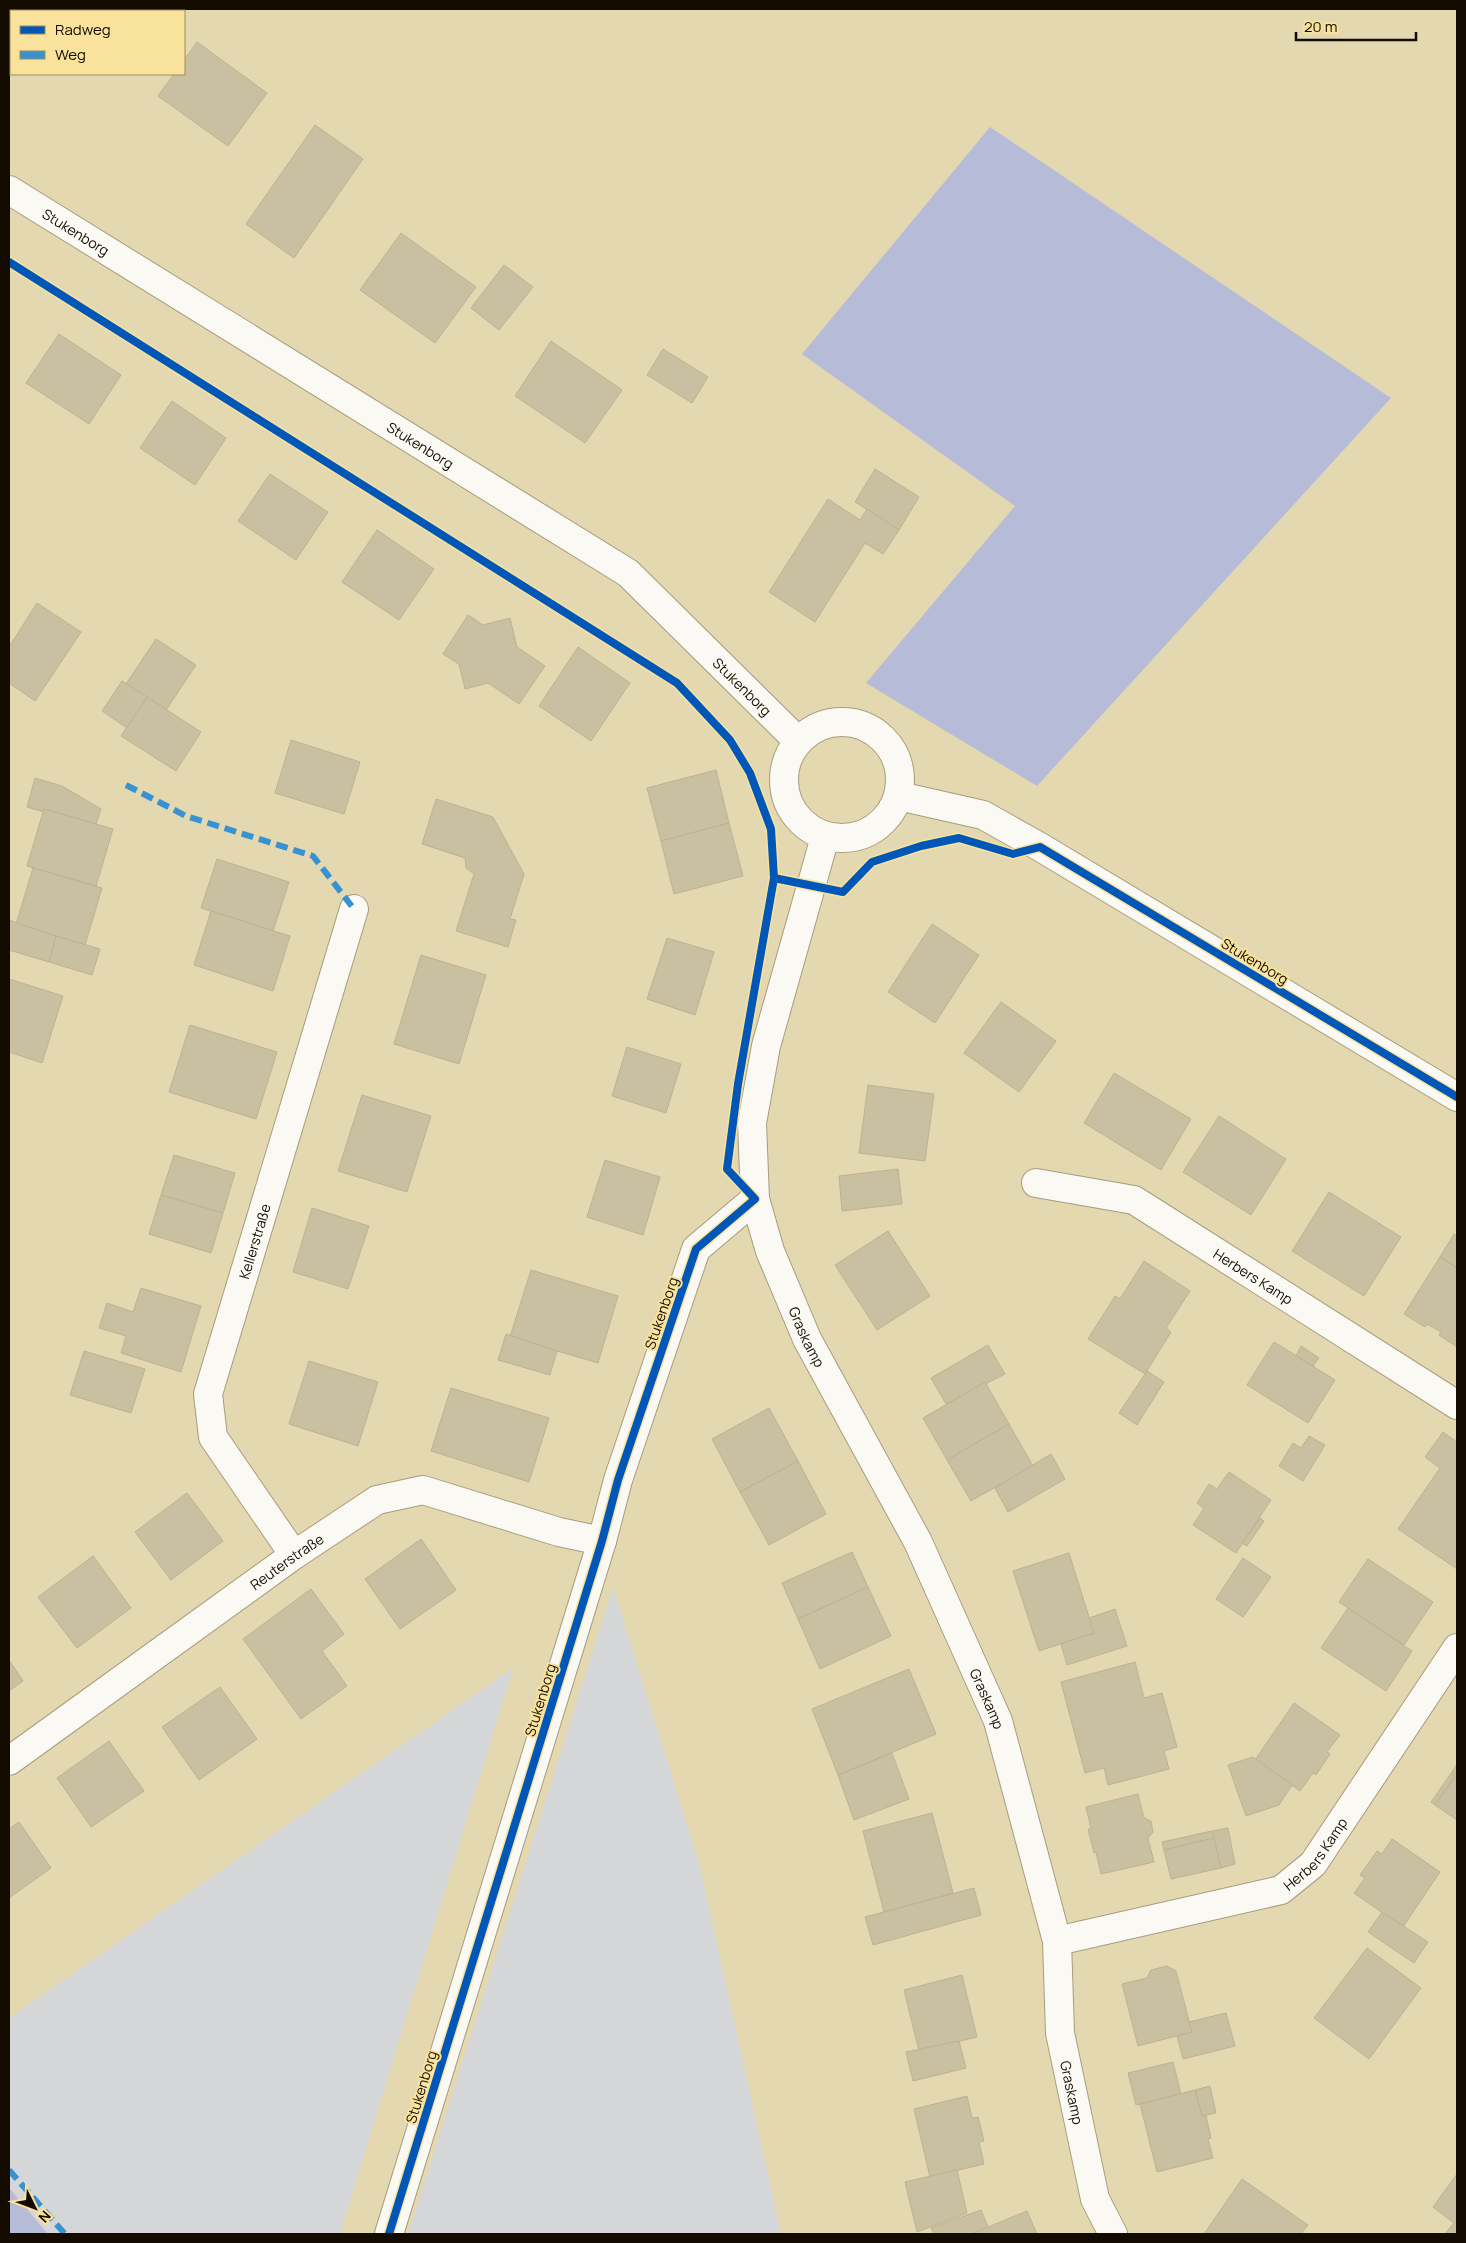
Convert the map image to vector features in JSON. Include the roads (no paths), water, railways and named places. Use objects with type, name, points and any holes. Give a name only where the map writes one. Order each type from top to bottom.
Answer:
[{"type":"street","name":"Stukenborg","points":[[9,190],[628,573],[798,741]]},
{"type":"street","points":[[845,721],[870,728],[890,745],[900,769],[899,796],[889,817],[871,832],[848,839],[825,837],[800,822],[785,797],[784,767],[798,741],[819,726],[845,721]]},
{"type":"street","name":"Stukenborg","points":[[899,796],[983,815],[1040,847],[1457,1097]]},
{"type":"street","points":[[755,1198],[752,1123],[766,1046],[825,837]]},
{"type":"street","name":"Kellerstraße","points":[[294,1555],[213,1437],[208,1394],[354,909]]},
{"type":"street","name":"Herbers Kamp","points":[[1036,1182],[1134,1200],[1457,1405]]},
{"type":"street","name":"Stukenborg","points":[[389,2234],[602,1541],[618,1480],[696,1249],[755,1198]]},
{"type":"street","name":"Graskamp","points":[[755,1198],[770,1251],[807,1339],[918,1542],[998,1721],[1057,1941],[1060,2033],[1095,2199],[1113,2234]]},
{"type":"street","name":"Reuterstraße","points":[[9,1761],[294,1555],[376,1500],[423,1490],[559,1532],[602,1541]]},
{"type":"street","name":"Herbers Kamp","points":[[1057,1941],[1281,1890],[1313,1864],[1457,1648]]}]
